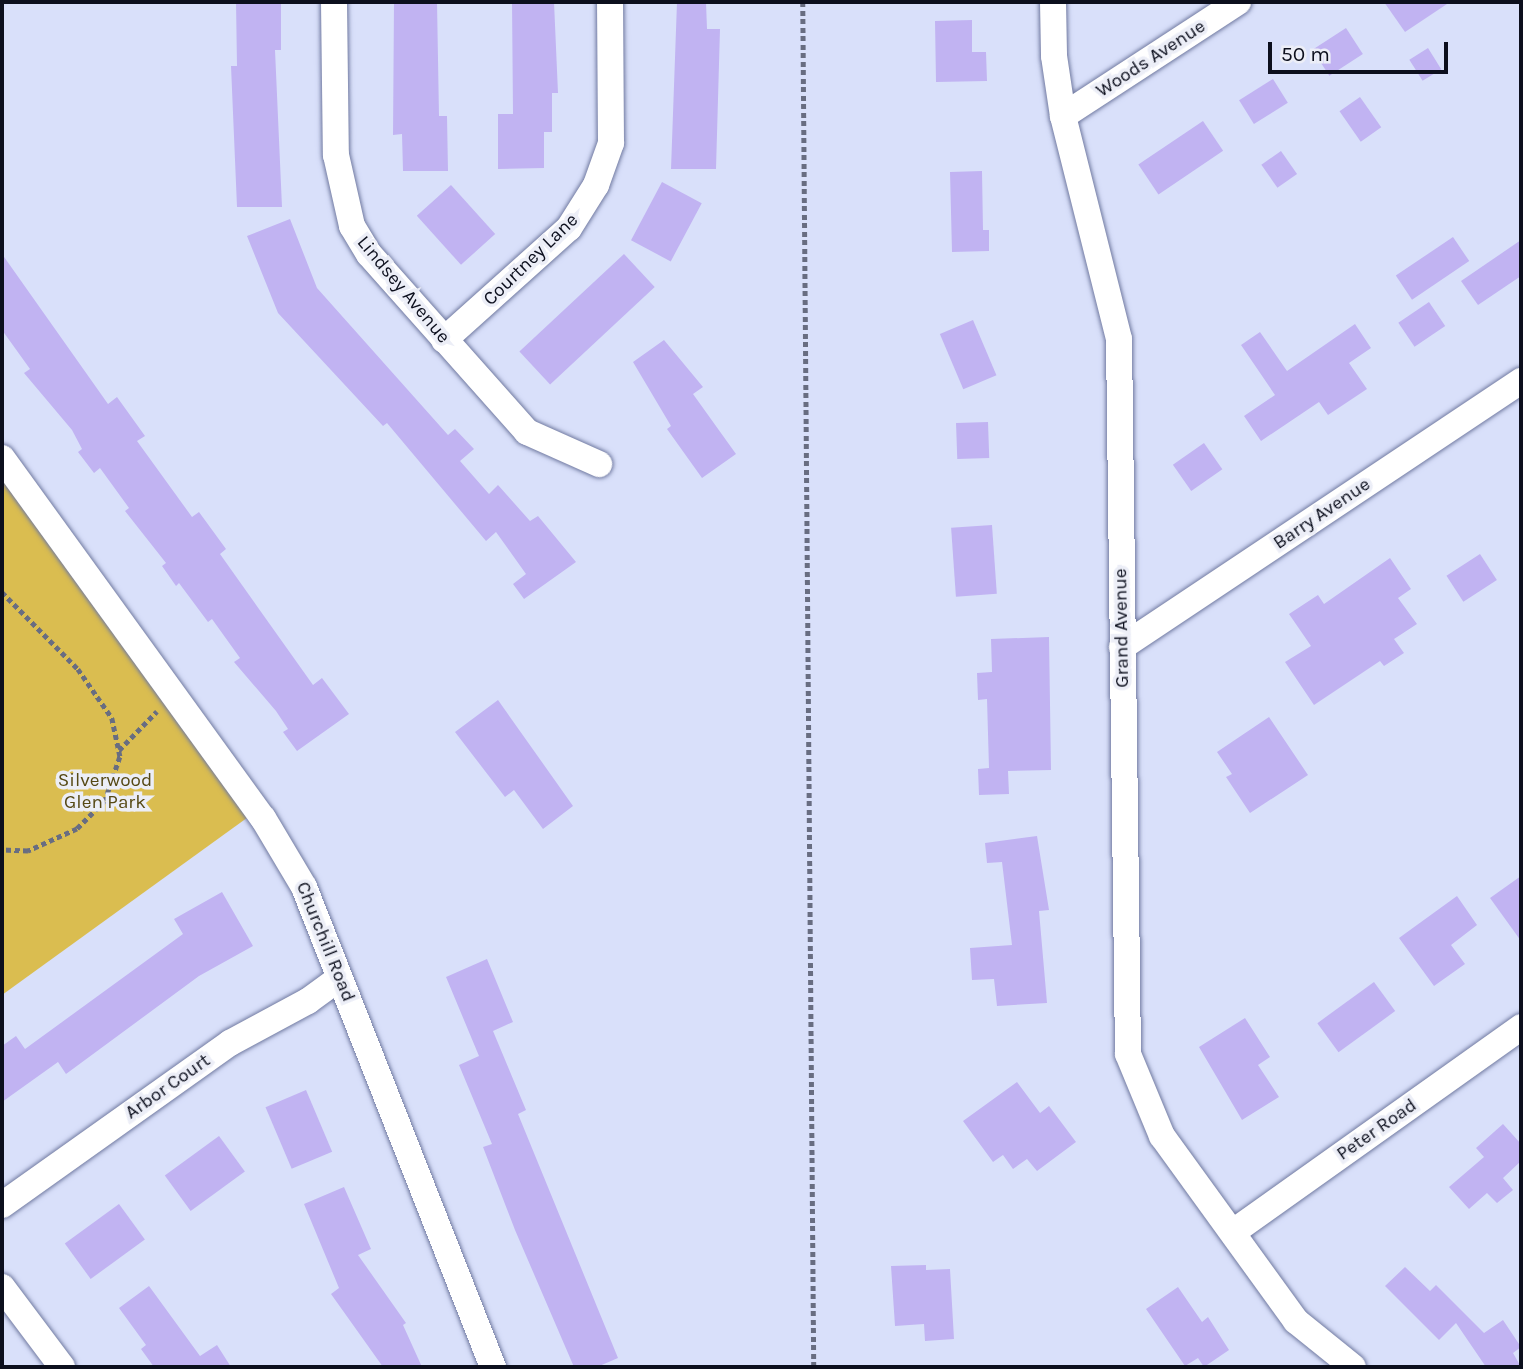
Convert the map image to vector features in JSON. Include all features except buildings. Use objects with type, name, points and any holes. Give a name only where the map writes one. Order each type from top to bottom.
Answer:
[{"type":"street","name":"Lindsey Avenue","points":[[334,2],[336,155],[343,202],[369,254],[527,432],[598,464]]},
{"type":"street","name":"Courtney Lane","points":[[444,340],[562,235],[596,185],[611,143],[610,2]]},
{"type":"street","name":"Grand Avenue","points":[[1053,2],[1054,56],[1063,116],[1119,340],[1128,1054],[1140,1093],[1161,1136],[1296,1321],[1353,1367]]},
{"type":"street","name":"Woods Avenue","points":[[1063,116],[1238,2]]},
{"type":"street","name":"Barry Avenue","points":[[1122,647],[1521,382]]},
{"type":"street","name":"Churchill Road","points":[[2,458],[263,818],[304,887],[494,1367]]},
{"type":"street","name":"Arbor Court","points":[[2,1205],[230,1043],[308,1001],[340,978]]},
{"type":"street","name":"Peter Road","points":[[1233,1232],[1521,1027]]},
{"type":"street","points":[[2,1287],[62,1367]]},
{"type":"path","points":[[803,2],[814,1367]]},
{"type":"path","points":[[2,592],[78,669],[112,718],[120,757],[104,801],[76,829],[28,851],[2,849]]},
{"type":"path","points":[[118,750],[173,694]]},
{"type":"green space","name":"Silverwood Glen Park","points":[[2,472],[251,815],[2,995]]}]
